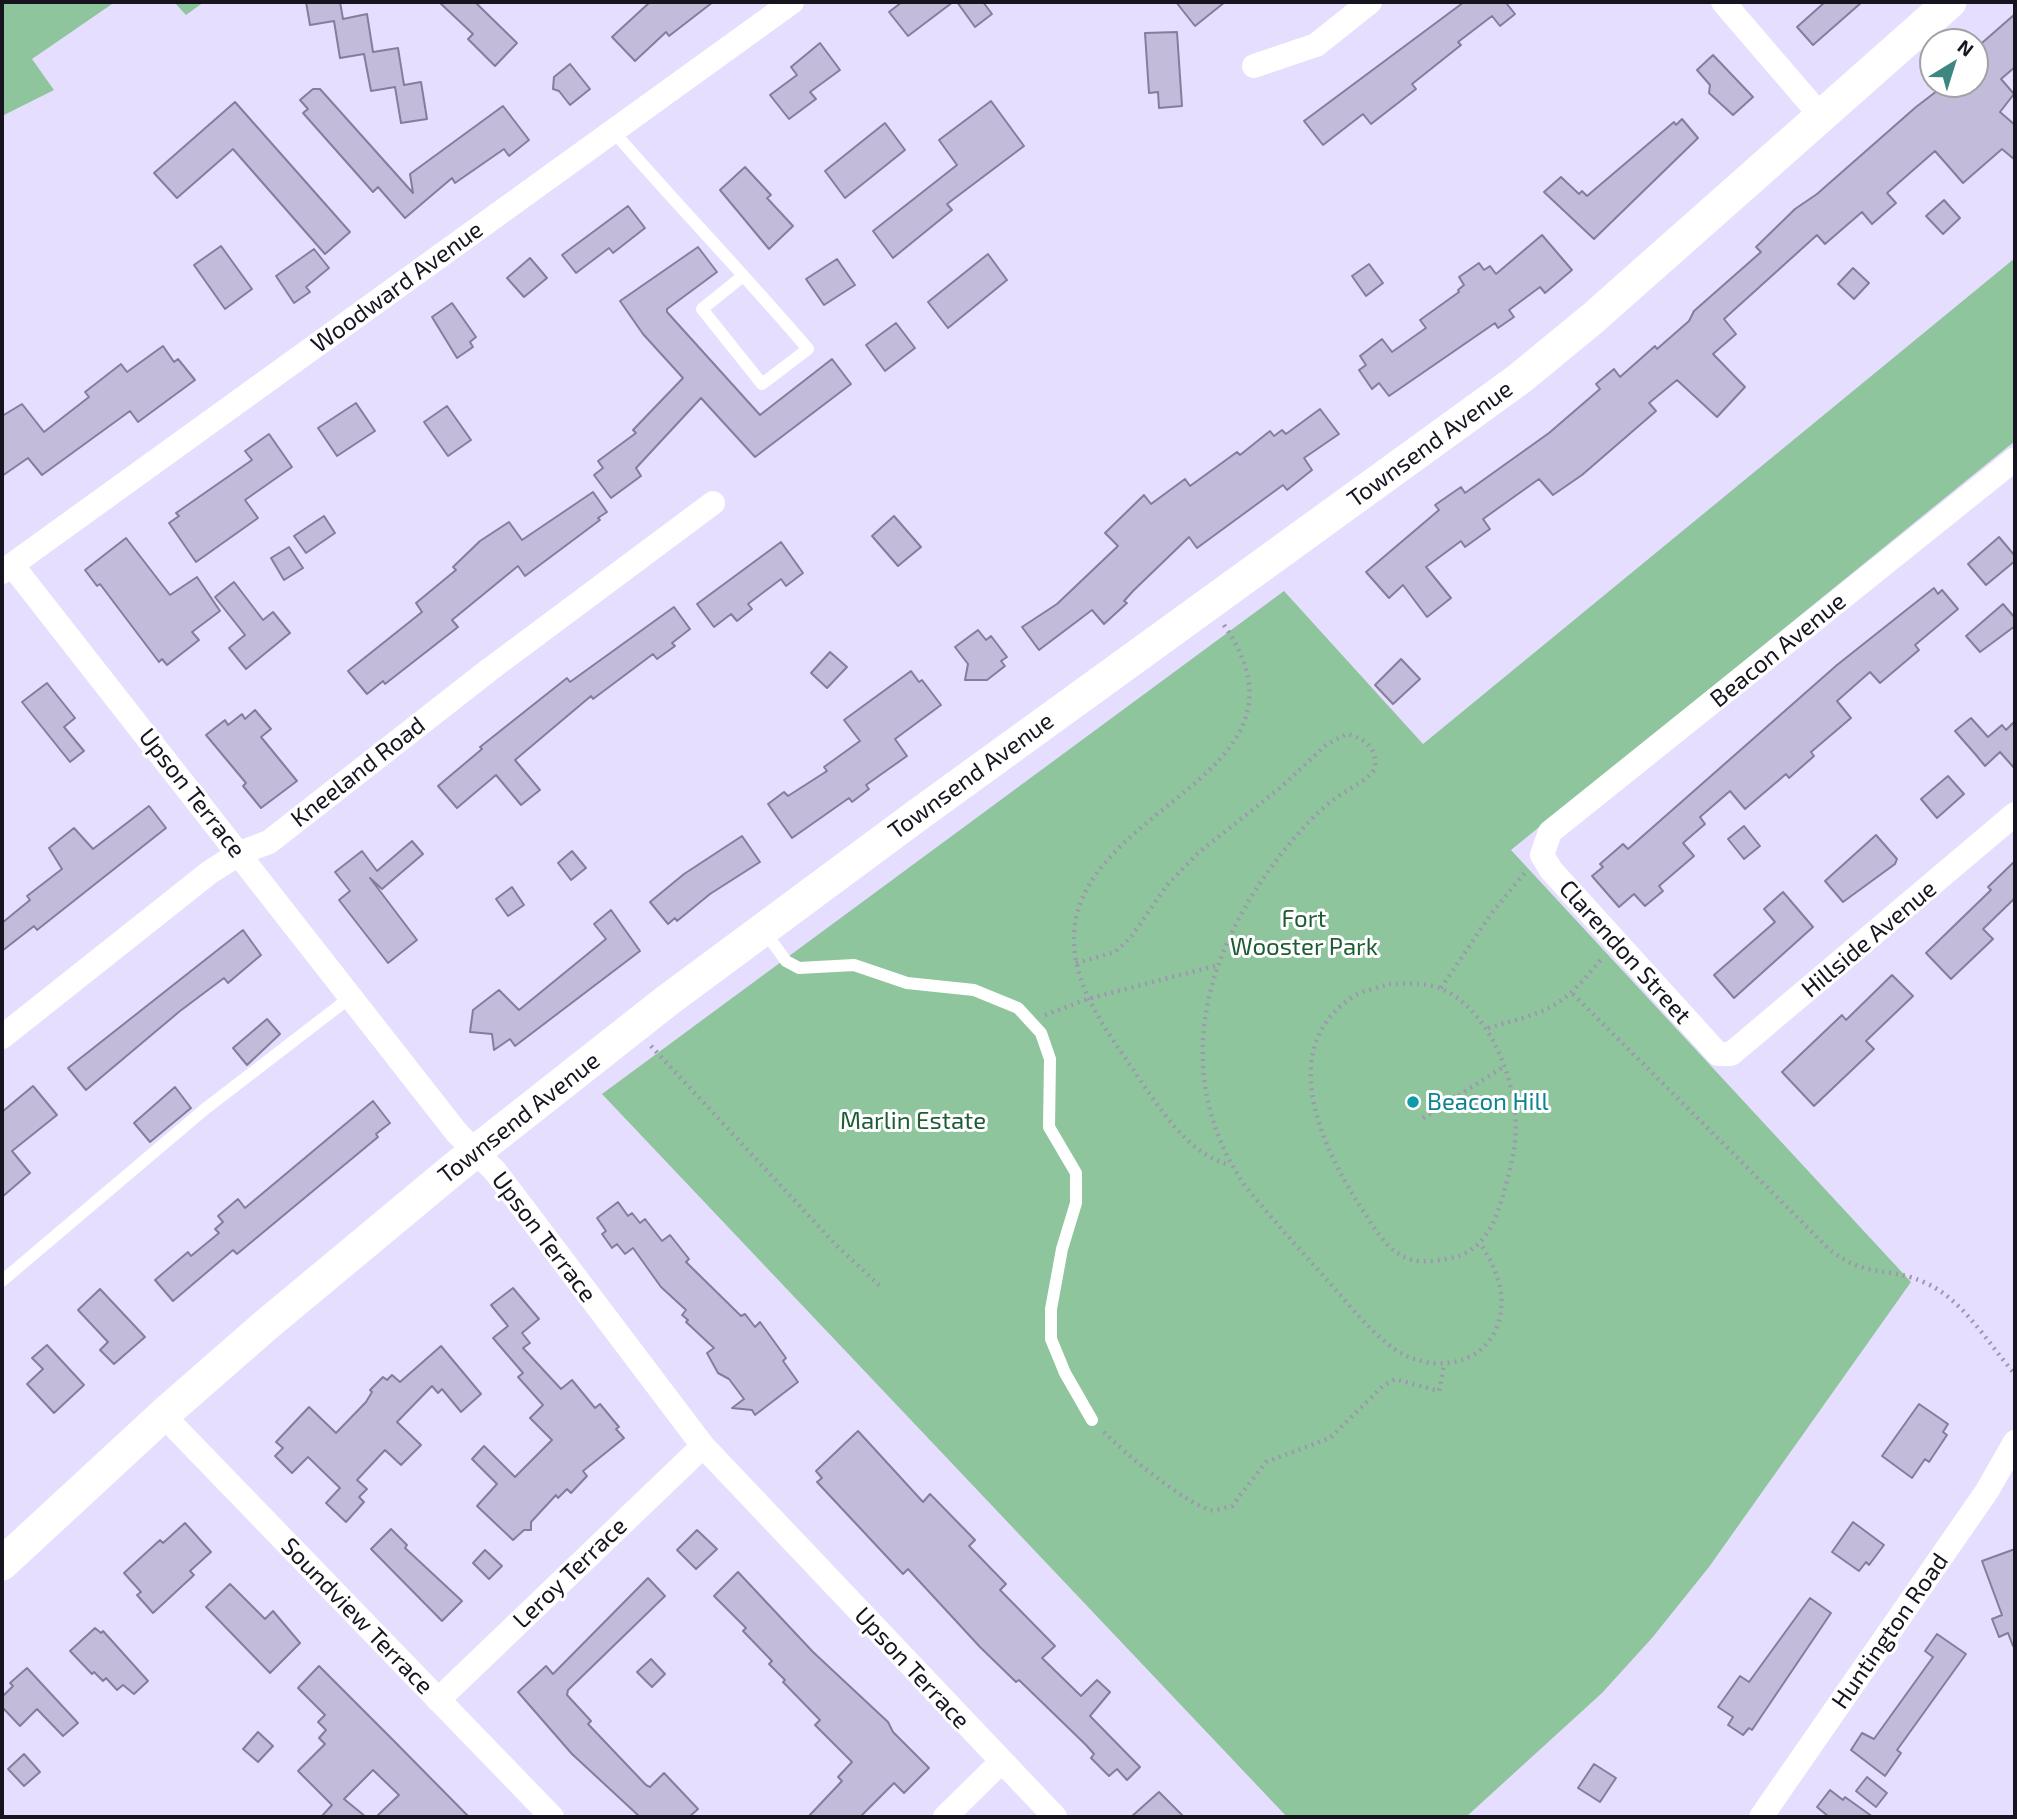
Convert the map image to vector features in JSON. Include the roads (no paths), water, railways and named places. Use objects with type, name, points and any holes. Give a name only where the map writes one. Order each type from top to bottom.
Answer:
[{"type":"main road","name":"Townsend Avenue","points":[[2,1564],[163,1415],[317,1282],[476,1152],[762,929],[1528,371],[1950,2]]},
{"type":"street","name":"Woodward Avenue","points":[[7,569],[792,2]]},
{"type":"street","points":[[1254,66],[1316,45],[1370,2]]},
{"type":"street","points":[[1723,2],[1821,116]]},
{"type":"street","name":"Beacon Avenue","points":[[1543,850],[1550,832],[2015,459]]},
{"type":"street","name":"Kneeland Road","points":[[2,1037],[210,872],[240,853],[269,842],[489,670],[713,503]]},
{"type":"street","name":"Upson Terrace","points":[[7,569],[240,853],[457,1133],[495,1171],[703,1446],[1000,1763],[1055,1817]]},
{"type":"street","name":"Hillside Avenue","points":[[1718,1054],[1731,1054],[1742,1047],[2015,814]]},
{"type":"street","name":"Clarendon Street","points":[[1543,850],[1551,870],[1718,1054]]},
{"type":"street","name":"Soundview Terrace","points":[[163,1415],[552,1817]]},
{"type":"street","name":"Huntington Road","points":[[1761,1817],[1987,1491],[2015,1442]]},
{"type":"street","name":"Leroy Terrace","points":[[438,1700],[703,1446]]},
{"type":"street","points":[[945,1817],[1000,1763]]},
{"type":"lane","points":[[614,131],[691,222],[743,276],[808,349],[762,384],[702,309],[743,276]]},
{"type":"lane","points":[[762,929],[786,961],[799,968],[854,965],[907,983],[974,990],[999,998],[1031,1019],[1041,1033],[1050,1059],[1049,1127],[1076,1173],[1076,1203],[1062,1249],[1051,1309],[1051,1339],[1065,1373],[1092,1420]]},
{"type":"lane","points":[[2,1281],[205,1109],[352,996]]},
{"type":"place","name":"Beacon Hill","points":[[1413,1102]]},
{"type":"park label","name":"Fort Wooster Park","points":[[1304,933]]},
{"type":"park label","name":"Marlin Estate","points":[[913,1121]]}]
